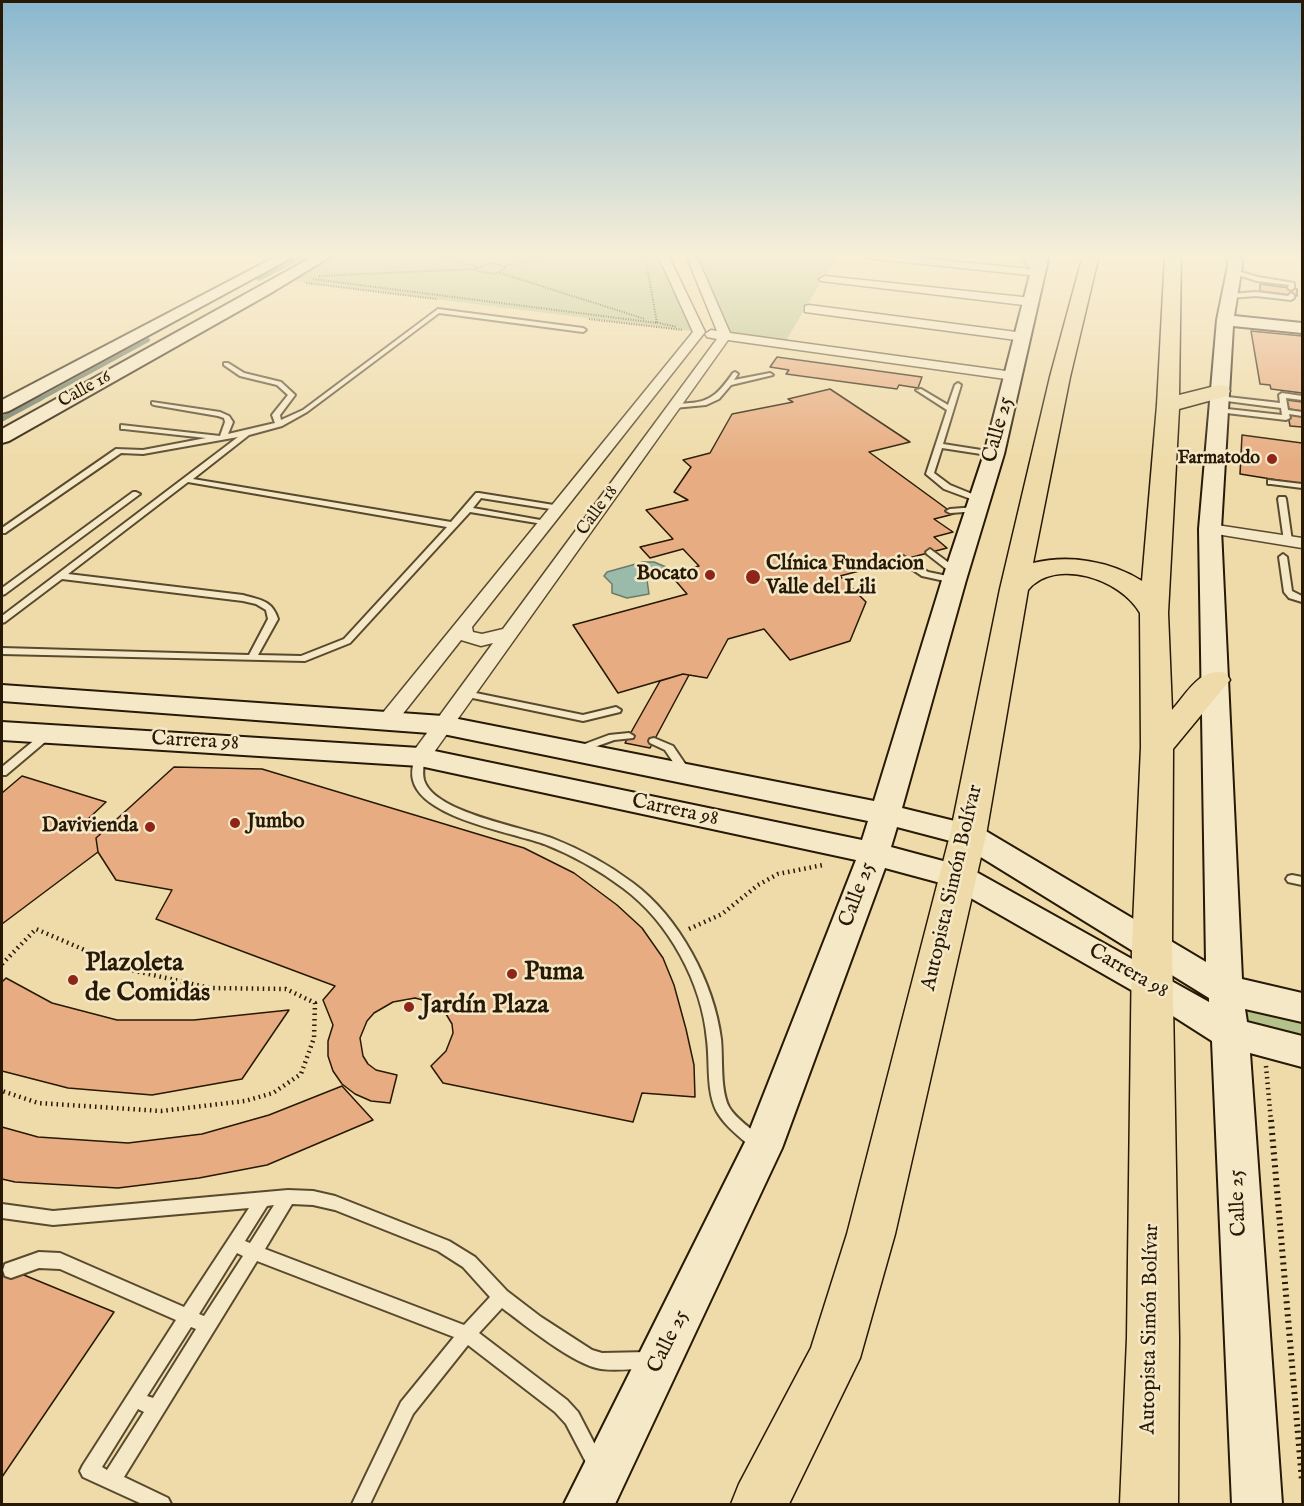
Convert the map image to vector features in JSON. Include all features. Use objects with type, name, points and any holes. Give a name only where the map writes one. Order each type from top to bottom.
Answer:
[{"type":"highway","name":"Autopista Simón Bolívar","points":[[759,1504],[834,1358],[871,1234],[963,855],[1014,589],[1073,325]]},
{"type":"highway","name":"Autopista Simón Bolívar","points":[[1149,1504],[1153,1338],[1152,966],[1157,747],[1154,612],[1168,405],[1171,325]]},
{"type":"highway","points":[[1168,405],[1219,400]]},
{"type":"highway","points":[[1014,589],[1022,577],[1039,570],[1061,567],[1086,569],[1111,575],[1137,589],[1147,599],[1154,612]]},
{"type":"highway","points":[[1157,747],[1215,680]]},
{"type":"street","name":"Calle 16","points":[[2,407],[158,325]]},
{"type":"street","name":"Calle 16","points":[[2,437],[202,325]]},
{"type":"street","points":[[696,325],[699,332],[1013,376]]},
{"type":"street","points":[[721,325],[725,336]]},
{"type":"street","points":[[934,325],[1024,337]]},
{"type":"street","name":"Calle 25","points":[[595,1490],[762,1148],[873,853],[994,454],[1027,325]]},
{"type":"street","name":"Calle 25","points":[[1225,325],[1210,529],[1225,990],[1230,1033],[1257,1504]]},
{"type":"street","name":"Calle 18","points":[[387,720],[699,332]]},
{"type":"street","name":"Calle 18","points":[[420,757],[725,336]]},
{"type":"street","points":[[1210,529],[1295,542]]},
{"type":"street","points":[[462,626],[465,635],[481,640],[510,633]]},
{"type":"street","name":"Carrera 98","points":[[2,693],[443,725],[885,814],[963,855],[1152,966],[1230,1033],[1302,1051]]},
{"type":"street","name":"Carrera 98","points":[[2,731],[420,757],[873,853],[963,855]]},
{"type":"street","name":"Carrera 98","points":[[1152,966],[1225,990],[1302,1008]]},
{"type":"lane","points":[[2,531],[119,451],[143,452],[248,433],[279,424],[305,411],[419,325]]},
{"type":"lane","points":[[547,325],[583,330]]},
{"type":"lane","points":[[226,364],[242,375],[279,383],[292,395],[276,415],[279,424]]},
{"type":"lane","points":[[674,406],[713,401],[721,395],[735,374]]},
{"type":"lane","points":[[730,383],[770,375]]},
{"type":"lane","points":[[958,385],[930,474],[977,505]]},
{"type":"lane","points":[[919,390],[950,409]]},
{"type":"lane","points":[[1219,400],[1286,418],[1282,395],[1302,398]]},
{"type":"lane","points":[[1219,400],[1284,409],[1302,414]]},
{"type":"lane","points":[[154,403],[227,417],[229,422],[223,438]]},
{"type":"lane","points":[[124,427],[223,438]]},
{"type":"lane","points":[[2,620],[248,433]]},
{"type":"lane","points":[[938,445],[994,454]]},
{"type":"lane","points":[[187,480],[453,525]]},
{"type":"lane","points":[[1271,482],[1302,486]]},
{"type":"lane","points":[[2,592],[136,494]]},
{"type":"lane","points":[[2,651],[302,659],[347,640],[479,495],[557,508]]},
{"type":"lane","points":[[1282,499],[1295,542]]},
{"type":"lane","points":[[950,511],[977,505]]},
{"type":"lane","points":[[468,509],[546,523]]},
{"type":"lane","points":[[930,552],[955,577]]},
{"type":"lane","points":[[1283,557],[1288,592],[1292,597],[1302,599]]},
{"type":"lane","points":[[903,559],[925,574],[955,577]]},
{"type":"lane","points":[[62,576],[243,598],[259,602],[270,609],[273,619],[252,658]]},
{"type":"lane","points":[[465,694],[583,718],[616,710]]},
{"type":"lane","points":[[2,772],[47,735]]},
{"type":"lane","points":[[575,751],[612,736],[629,736]]},
{"type":"lane","points":[[654,741],[665,744],[669,748],[687,774]]},
{"type":"lane","points":[[420,757],[418,767],[420,783],[438,801],[481,822],[548,841],[594,865],[639,893],[673,935],[689,960],[711,1018],[714,1057],[723,1110],[762,1148]]},
{"type":"lane","points":[[2,1211],[53,1218],[288,1197],[312,1198],[335,1203],[442,1246],[469,1262],[501,1297],[535,1323],[588,1356],[602,1361],[660,1360]]},
{"type":"lane","points":[[111,1481],[288,1197]]},
{"type":"lane","points":[[162,1504],[89,1471],[263,1199]]},
{"type":"lane","points":[[234,1245],[467,1334],[561,1406],[572,1418],[595,1490]]},
{"type":"lane","points":[[11,1270],[39,1260],[60,1261],[208,1326]]},
{"type":"lane","points":[[361,1504],[407,1408],[467,1334],[501,1297]]},
{"type":"lane","points":[[135,1399],[156,1408]]},
{"type":"path","points":[[673,935],[722,914],[758,885],[778,874],[830,864]]},
{"type":"path","points":[[2,964],[36,929],[130,970],[210,988],[286,989],[315,1003],[314,1038],[301,1074],[273,1093],[244,1101],[161,1112],[38,1103],[2,1091]]},
{"type":"path","points":[[1266,1062],[1302,1481]]},
{"type":"green space","points":[[645,325],[696,325],[699,332]]},
{"type":"green space","points":[[721,325],[795,325],[784,344],[725,336]]},
{"type":"green space","points":[[1225,990],[1302,1007],[1302,1051],[1230,1033]]},
{"type":"shaded area","points":[[643,562],[654,562],[666,567],[652,573],[647,580],[649,594],[627,598],[612,593],[612,584],[604,576],[607,572]]},
{"type":"building","points":[[1251,331],[1302,336],[1302,393],[1271,389],[1270,385],[1260,384]]},
{"type":"building","points":[[777,357],[922,377],[918,388],[899,385],[897,389],[786,374],[789,370],[770,367]]},
{"type":"building","points":[[830,389],[910,442],[869,452],[954,514],[934,519],[953,532],[934,537],[947,548],[840,576],[866,602],[850,641],[790,660],[764,629],[728,639],[707,678],[683,674],[618,693],[573,625],[687,594],[669,573],[699,566],[683,549],[650,558],[640,547],[673,539],[646,510],[688,500],[674,492],[691,467],[683,460],[710,453],[732,414],[793,402],[788,399]]},
{"type":"building","points":[[1287,400],[1302,402],[1302,411],[1289,409]]},
{"type":"building","points":[[1288,415],[1302,416],[1302,427],[1290,426]]},
{"type":"building","name":"Farmatodo","points":[[1242,435],[1302,443],[1302,484],[1240,474]]},
{"type":"building","points":[[683,674],[689,675],[650,748],[625,743],[660,681]]},
{"type":"building","points":[[174,767],[262,769],[524,848],[574,873],[617,905],[642,928],[663,958],[674,985],[686,1029],[694,1065],[695,1097],[642,1093],[633,1122],[443,1083],[431,1066],[446,1051],[453,1033],[452,1024],[443,1009],[435,1003],[415,998],[393,1002],[374,1013],[367,1021],[360,1038],[363,1056],[368,1064],[376,1070],[397,1075],[390,1103],[371,1101],[355,1094],[342,1084],[333,1071],[328,1056],[328,1041],[333,1025],[323,1000],[335,986],[156,919],[172,890],[116,880],[98,852],[96,838]]},
{"type":"building","points":[[22,776],[106,802],[87,820],[108,827],[96,838],[98,852],[2,924],[2,793]]},
{"type":"building","points":[[6,978],[52,1003],[117,1020],[194,1020],[289,1010],[242,1079],[152,1095],[68,1088],[2,1071],[2,982]]},
{"type":"building","points":[[342,1086],[373,1120],[267,1165],[199,1178],[118,1188],[15,1182],[2,1179],[2,1127],[38,1137],[128,1143],[202,1134],[269,1115]]},
{"type":"building","points":[[2,1266],[114,1312],[2,1477]]},
{"type":"waterway","points":[[38,400],[148,340]]},
{"type":"waterway","points":[[2,419],[41,398]]},
{"type":"place","name":"Farmatodo","points":[[1272,459]]},
{"type":"place","name":"Bocato","points":[[710,575]]},
{"type":"place","name":"Clínica Fundacion Valle del Lili","points":[[753,577]]},
{"type":"place","name":"Jumbo","points":[[235,823]]},
{"type":"place","name":"Davivienda","points":[[150,827]]},
{"type":"place","name":"Puma","points":[[512,974]]},
{"type":"place","name":"Plazoleta de Comidas","points":[[73,980]]},
{"type":"place","name":"Jardín Plaza","points":[[409,1007]]}]
